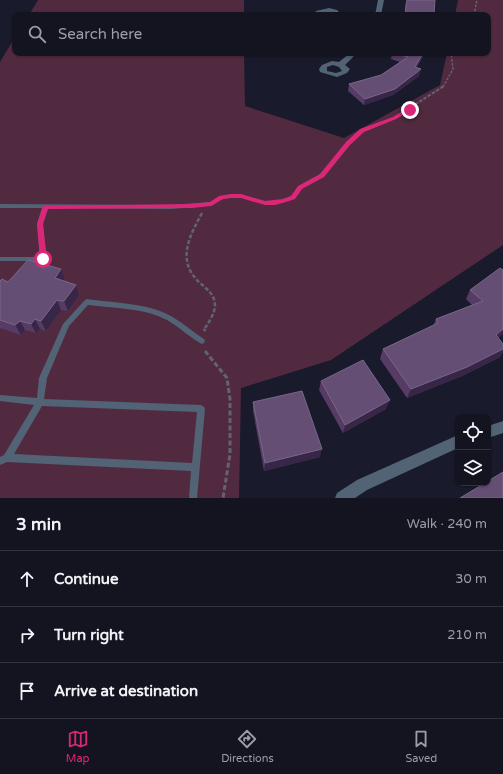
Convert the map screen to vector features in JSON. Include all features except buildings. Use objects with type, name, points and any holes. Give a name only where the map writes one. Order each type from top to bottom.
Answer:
[{"type":"street","points":[[379,12],[381,0]]},
{"type":"street","points":[[319,12],[327,10],[335,12]]},
{"type":"street","points":[[340,65],[350,56]]},
{"type":"street","points":[[491,431],[503,427]]},
{"type":"street","points":[[342,498],[362,485],[455,442]]},
{"type":"lane","points":[[0,206],[171,207],[211,204]]},
{"type":"lane","points":[[0,259],[43,259],[40,224],[45,207]]},
{"type":"lane","points":[[196,467],[4,460],[40,402],[43,378],[66,324],[87,302],[143,310],[168,318],[187,333],[202,342]]},
{"type":"lane","points":[[0,398],[40,402],[201,408],[193,498]]},
{"type":"path","points":[[474,12],[477,0]]},
{"type":"path","points":[[223,498],[230,454],[231,423],[229,392],[227,378],[207,353],[202,342],[205,329],[212,316],[215,306],[212,293],[191,273],[187,262],[186,250],[193,230],[203,211],[221,198],[241,196],[265,203],[275,203],[293,197],[300,187],[322,175],[348,144],[362,131],[410,110],[426,97],[444,87],[453,69],[451,56]]},
{"type":"shaded area","points":[[38,0],[244,0],[244,12],[31,12]]},
{"type":"shaded area","points":[[458,0],[503,0],[503,245],[331,360],[241,388],[239,498],[0,498],[0,62],[12,42],[12,56],[244,56],[245,106],[344,138],[440,85],[446,56],[491,56],[491,12],[456,12]]},
{"type":"route","points":[[43,259],[40,224],[45,207],[192,206],[211,204],[221,198],[231,196],[241,196],[265,203],[284,201],[293,197],[300,187],[322,175],[356,135],[369,127],[394,118],[410,110]]}]
